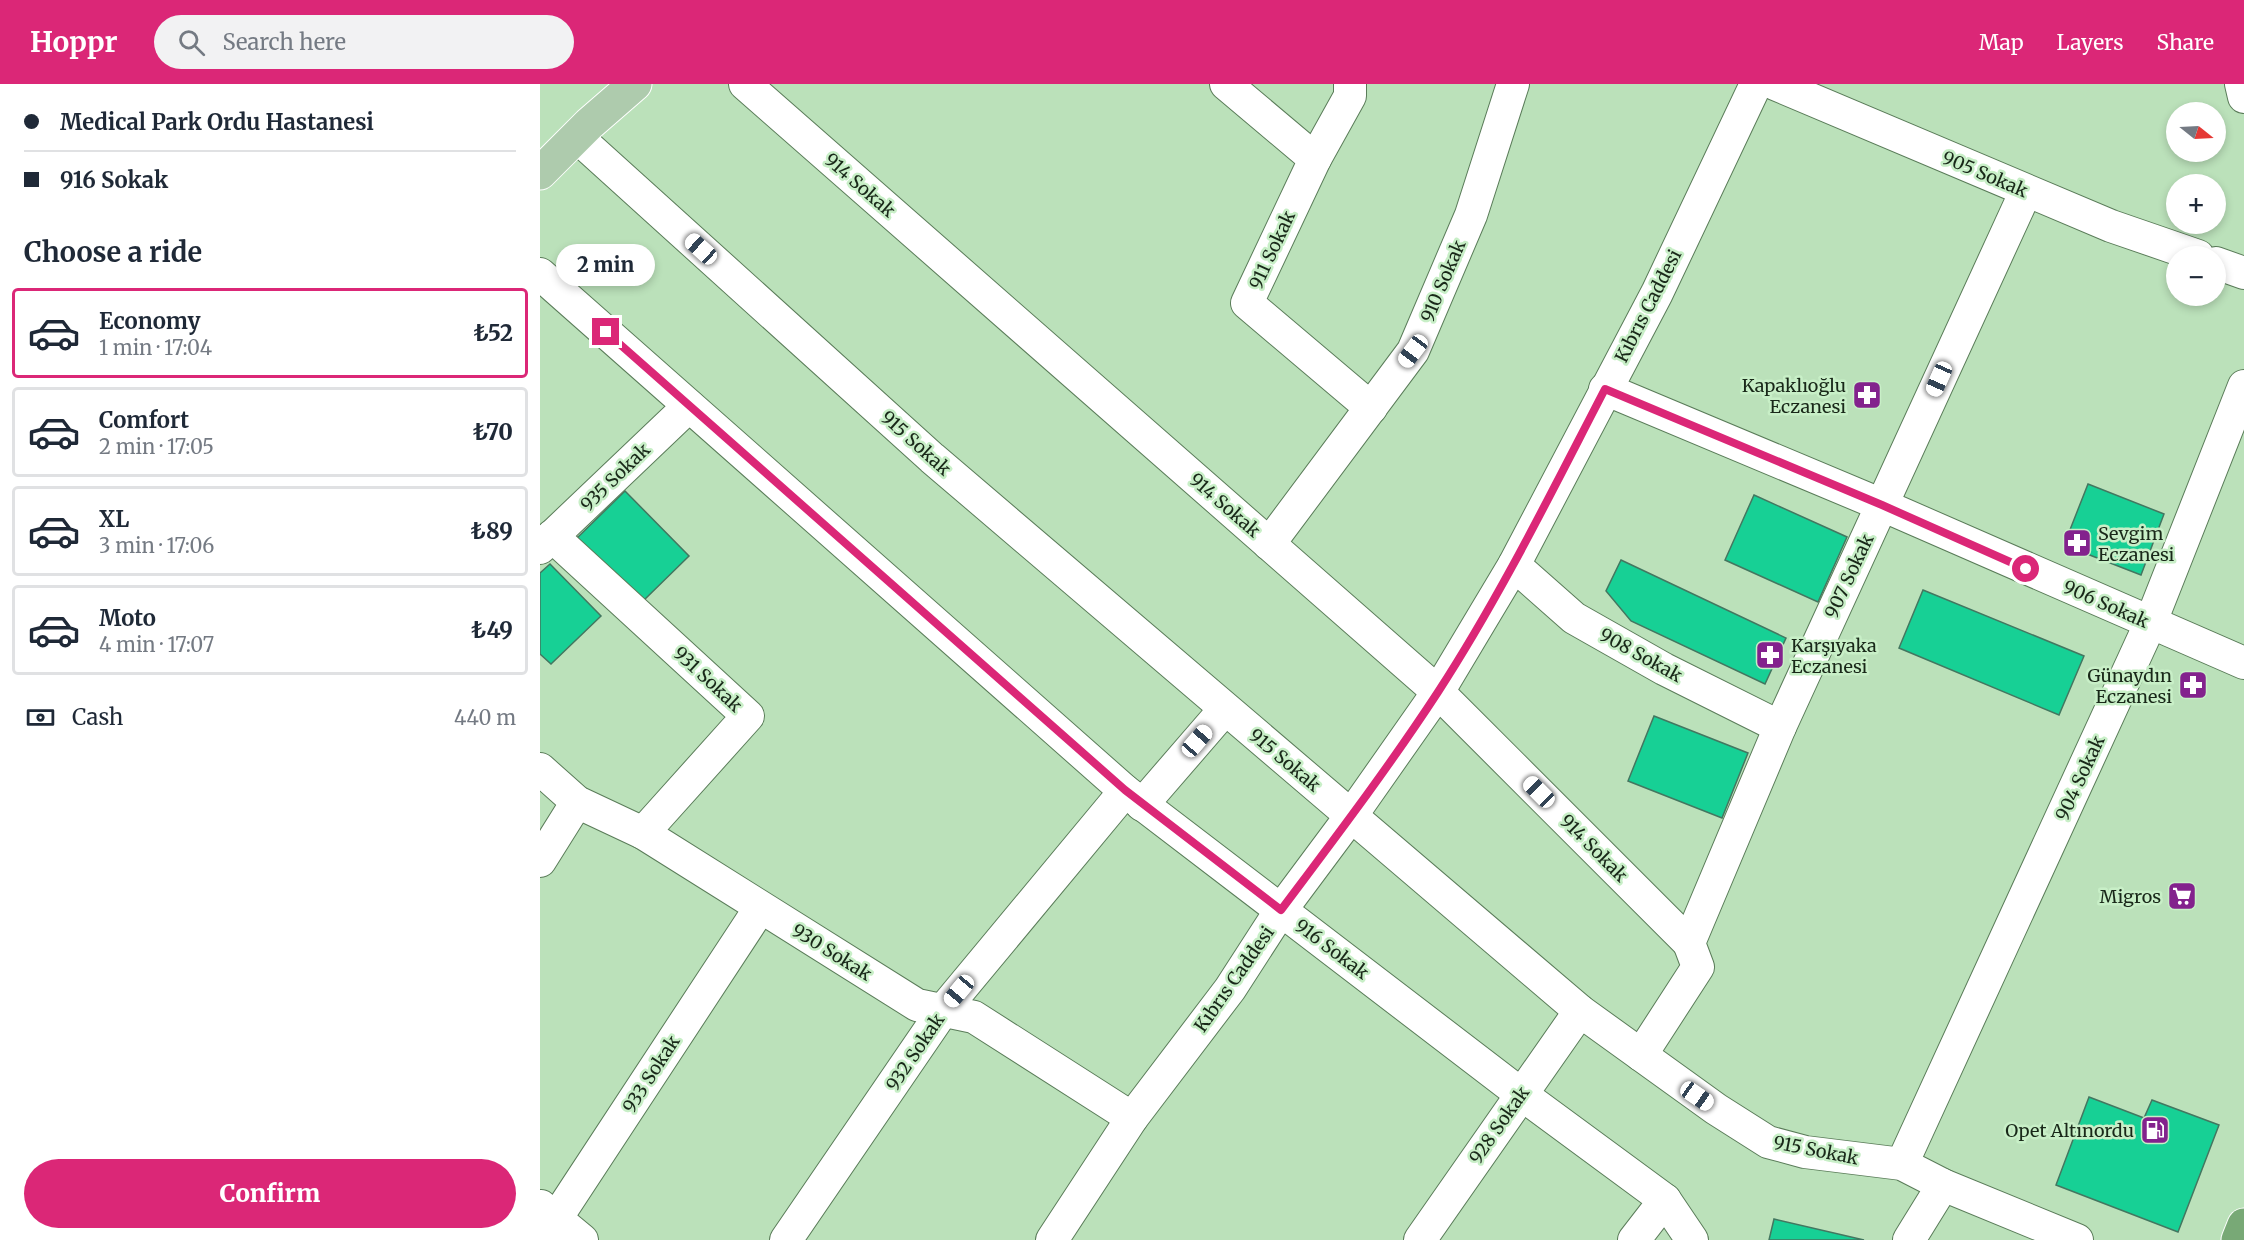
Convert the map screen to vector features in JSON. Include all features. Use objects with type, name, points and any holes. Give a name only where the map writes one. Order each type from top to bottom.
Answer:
[{"type":"highway","points":[[2238,1240],[2244,1225]]},
{"type":"main road","points":[[540,173],[634,84]]},
{"type":"street","name":"914 Sokak","points":[[745,84],[1438,692],[1689,943]]},
{"type":"street","points":[[1226,84],[1316,159]]},
{"type":"street","name":"911 Sokak","points":[[1350,84],[1350,96],[1316,159],[1247,303],[1371,408]]},
{"type":"street","name":"910 Sokak","points":[[1269,544],[1413,351],[1471,215],[1513,84]]},
{"type":"street","name":"Kıbrıs Caddesi","points":[[1052,1240],[1132,1118],[1230,989],[1281,910],[1351,816],[1438,692],[1514,565],[1657,293],[1756,84]]},
{"type":"street","name":"905 Sokak","points":[[1775,84],[2025,191],[2111,226],[2169,246]]},
{"type":"street","points":[[2241,84],[2244,97]]},
{"type":"street","name":"915 Sokak","points":[[577,137],[932,458],[1580,1011],[1716,1109],[1768,1142],[1805,1152],[1902,1164],[1943,1185],[2077,1240]]},
{"type":"street","name":"907 Sokak","points":[[1689,943],[1780,727],[2025,191]]},
{"type":"street","points":[[2226,266],[2244,273]]},
{"type":"street","name":"916 Sokak","points":[[540,274],[1133,798],[1521,1094],[1665,1200],[1692,1240]]},
{"type":"street","name":"904 Sokak","points":[[1902,1164],[2150,624],[2244,386]]},
{"type":"street","name":"906 Sokak","points":[[1605,389],[1882,505],[2150,624],[2244,663]]},
{"type":"street","name":"935 Sokak","points":[[546,542],[689,406]]},
{"type":"street","name":"931 Sokak","points":[[546,542],[748,716],[643,833]]},
{"type":"street","name":"908 Sokak","points":[[1514,565],[1574,618],[1664,669],[1780,727]]},
{"type":"street","name":"932 Sokak","points":[[786,1240],[944,1009],[1133,798],[1225,709]]},
{"type":"street","name":"930 Sokak","points":[[540,769],[577,802],[643,833],[917,1005],[974,1017],[1132,1118]]},
{"type":"street","points":[[540,861],[577,802]]},
{"type":"street","name":"933 Sokak","points":[[546,1222],[760,908]]},
{"type":"street","points":[[1641,1055],[1698,967],[1689,943]]},
{"type":"street","name":"928 Sokak","points":[[1420,1240],[1580,1011]]},
{"type":"street","points":[[1909,1240],[1943,1185]]},
{"type":"street","points":[[1634,1240],[1665,1200]]},
{"type":"street","points":[[546,1222],[582,1240]]},
{"type":"building","points":[[2088,484],[2164,514],[2141,575],[2064,545]]},
{"type":"building","points":[[625,491],[689,556],[640,604],[576,539]]},
{"type":"building","points":[[1754,495],[1847,537],[1818,602],[1725,560]]},
{"type":"building","points":[[1621,560],[1786,638],[1765,684],[1631,621],[1606,591]]},
{"type":"building","points":[[550,564],[601,616],[551,664],[540,654],[540,573]]},
{"type":"building","points":[[1923,590],[2084,656],[2059,715],[1899,648]]},
{"type":"building","points":[[1654,716],[1748,753],[1722,818],[1628,781]]},
{"type":"building","points":[[2089,1097],[2144,1118],[2152,1100],[2219,1125],[2178,1232],[2056,1185]]},
{"type":"building","points":[[1774,1219],[1864,1240],[1769,1240]]},
{"type":"place","name":"Kapaklıoğlu Eczanesi","points":[[1867,395]]},
{"type":"place","name":"Sevgim Eczanesi","points":[[2077,543]]},
{"type":"place","name":"Karşıyaka Eczanesi","points":[[1770,655]]},
{"type":"place","name":"Günaydın Eczanesi","points":[[2193,685]]},
{"type":"place","name":"Migros","points":[[2182,896]]},
{"type":"place","name":"Opet Altınordu","points":[[2155,1130]]},
{"type":"route","points":[[606,332],[1142,805],[1281,910],[1351,816],[1438,692],[1514,565],[1605,389],[1882,505],[2026,569]]}]
